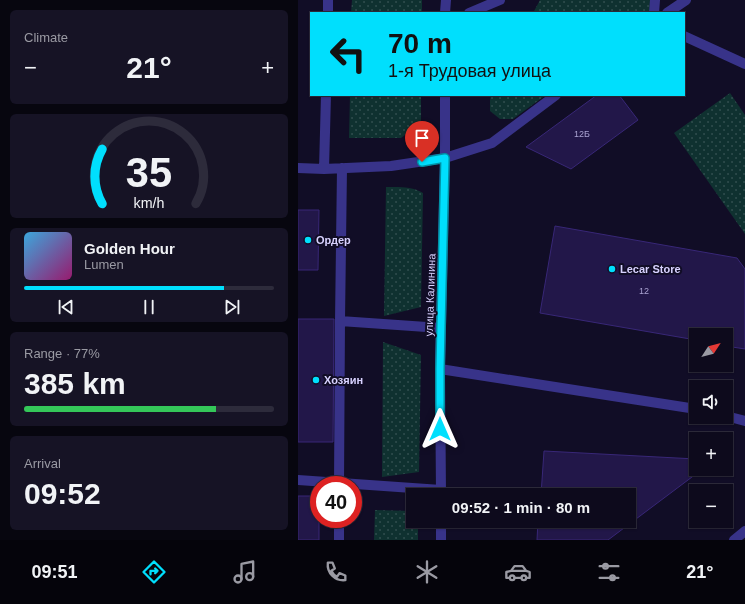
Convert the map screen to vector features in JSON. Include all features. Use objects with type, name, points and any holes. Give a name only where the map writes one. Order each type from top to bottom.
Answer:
[{"type":"street","points":[[328,0],[328,12]]},
{"type":"street","points":[[446,0],[446,12]]},
{"type":"street","points":[[471,12],[500,0]]},
{"type":"street","points":[[654,12],[655,0]]},
{"type":"street","points":[[668,12],[686,0]]},
{"type":"street","points":[[685,36],[745,64]]},
{"type":"street","points":[[324,169],[326,96]]},
{"type":"street","name":"улица Калинина","points":[[441,488],[440,369],[445,96]]},
{"type":"street","points":[[298,168],[324,169],[398,166],[445,158],[492,143],[555,96]]},
{"type":"street","points":[[339,476],[342,168]]},
{"type":"street","points":[[340,321],[441,328]]},
{"type":"street","points":[[440,369],[689,408]]},
{"type":"street","points":[[733,418],[745,421]]},
{"type":"street","points":[[298,480],[310,481]]},
{"type":"street","points":[[362,486],[406,489]]},
{"type":"street","points":[[339,528],[339,540]]},
{"type":"street","points":[[441,528],[441,540]]},
{"type":"street","points":[[734,540],[745,531]]},
{"type":"green space","points":[[352,0],[422,0],[422,12],[351,12]]},
{"type":"green space","points":[[540,0],[650,0],[650,12],[534,12]]},
{"type":"green space","points":[[730,93],[745,115],[745,234],[674,133]]},
{"type":"green space","points":[[350,96],[421,96],[421,123],[401,138],[349,138]]},
{"type":"green space","points":[[491,96],[545,96],[513,119],[500,119],[490,111]]},
{"type":"green space","points":[[386,187],[410,188],[423,193],[421,307],[384,316]]},
{"type":"green space","points":[[383,342],[421,355],[419,472],[382,477]]},
{"type":"green space","points":[[375,510],[406,511],[406,528],[418,528],[418,540],[374,540]]},
{"type":"building","points":[[596,96],[620,96],[638,120],[571,169],[526,147]]},
{"type":"building","name":"Ордер","points":[[298,210],[319,210],[318,270],[298,270]]},
{"type":"building","points":[[555,226],[737,258],[745,269],[745,349],[733,347],[733,328],[689,328],[689,339],[540,313]]},
{"type":"building","name":"Хозяин","points":[[298,319],[334,319],[333,442],[298,442]]},
{"type":"building","points":[[544,451],[689,459],[689,476],[693,476],[636,519],[636,488],[541,488]]},
{"type":"building","points":[[298,496],[310,496],[310,528],[319,528],[319,540],[298,540]]},
{"type":"building","points":[[538,528],[624,528],[608,540],[537,540]]},
{"type":"place","name":"Ордер","points":[[308,240]]},
{"type":"place","name":"Lecar Store","points":[[612,269]]},
{"type":"place","name":"Хозяин","points":[[316,380]]},
{"type":"route","points":[[422,162],[445,158],[440,429]]}]
